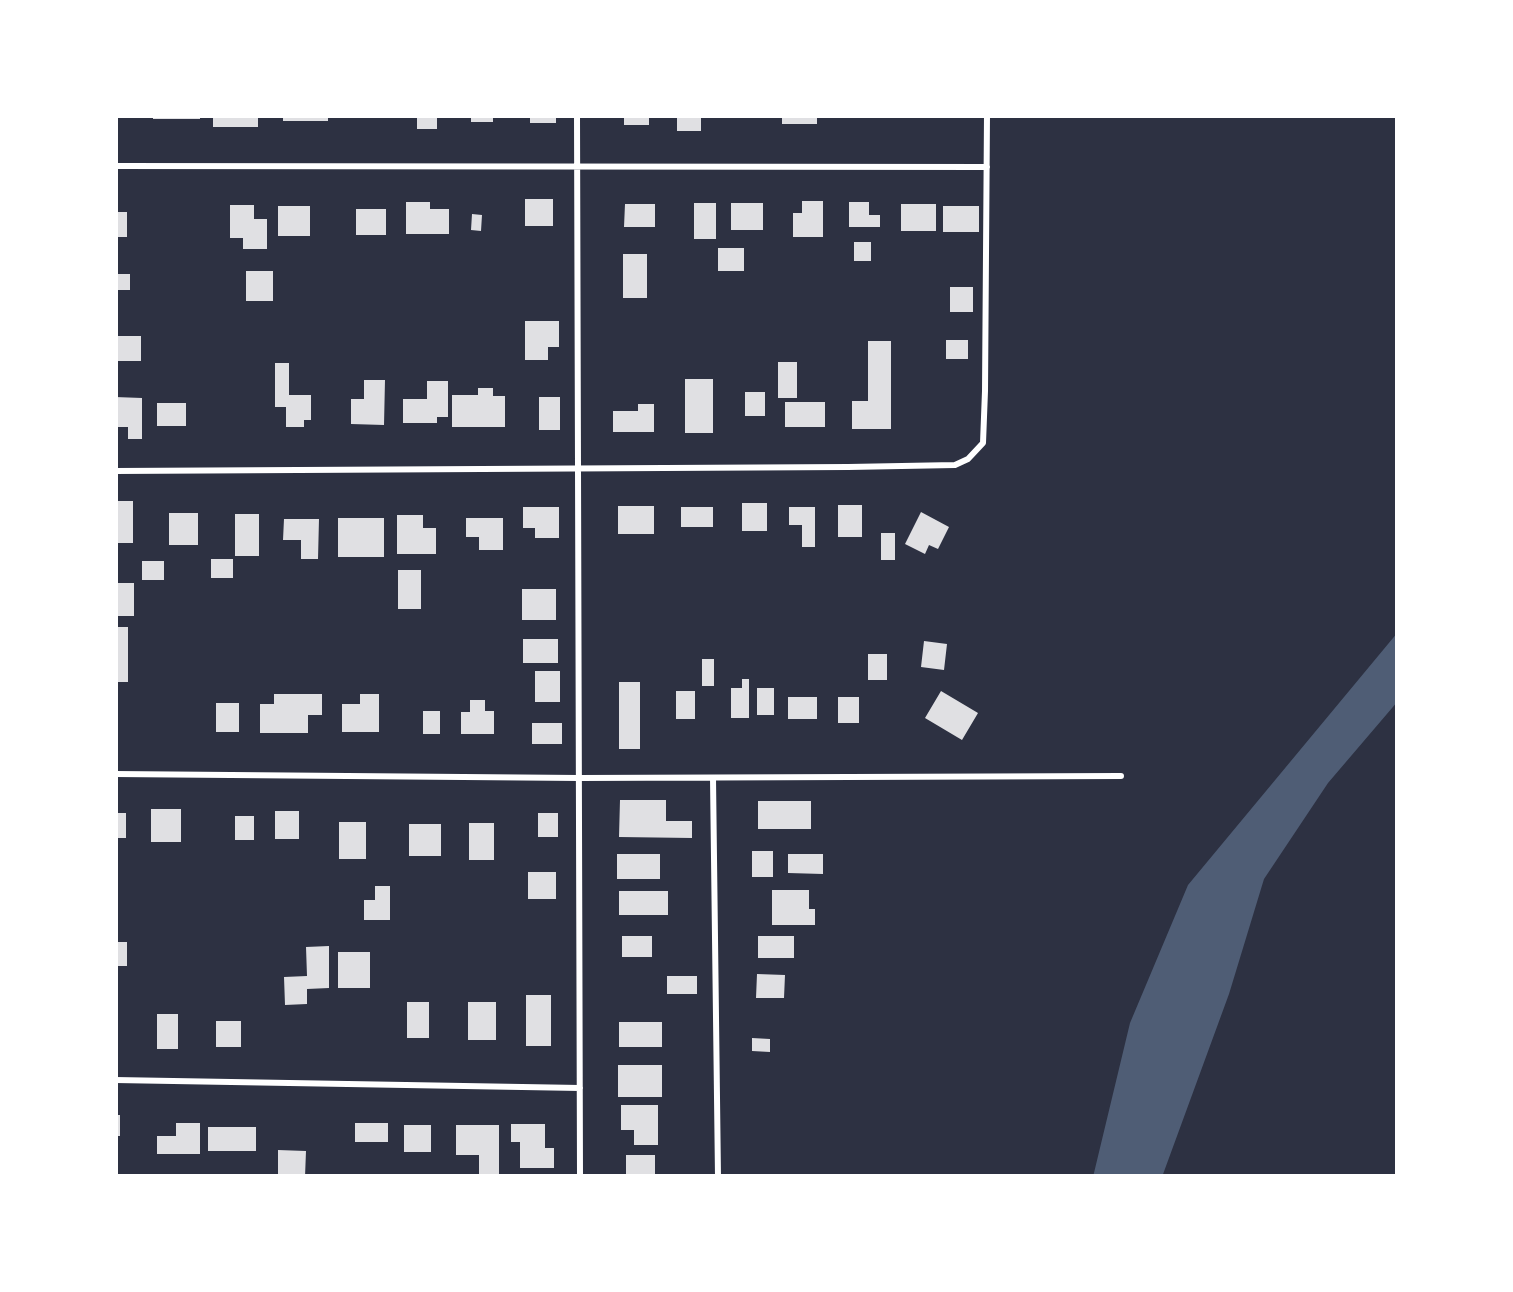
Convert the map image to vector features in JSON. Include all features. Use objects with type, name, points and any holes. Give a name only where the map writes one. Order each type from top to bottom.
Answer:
[{"type":"street","points":[[577,115],[580,1177]]},
{"type":"street","points":[[115,471],[955,464],[976,451],[982,442],[986,391],[987,115]]},
{"type":"street","points":[[115,166],[986,167]]},
{"type":"street","points":[[115,774],[579,778],[1121,776]]},
{"type":"street","points":[[713,778],[718,1177]]},
{"type":"street","points":[[115,1080],[580,1088]]},
{"type":"water","points":[[1398,632],[1398,701],[1328,783],[1264,879],[1229,994],[1162,1177],[1093,1177],[1130,1023],[1188,885]]},
{"type":"building","points":[[153,115],[200,115],[200,119],[153,119]]},
{"type":"building","points":[[213,115],[258,115],[258,127],[213,127]]},
{"type":"building","points":[[283,115],[328,115],[328,121],[283,121]]},
{"type":"building","points":[[417,115],[437,115],[437,129],[417,129]]},
{"type":"building","points":[[471,115],[493,115],[493,122],[471,122]]},
{"type":"building","points":[[530,115],[556,115],[556,123],[530,123]]},
{"type":"building","points":[[624,115],[649,115],[649,125],[624,125]]},
{"type":"building","points":[[677,115],[701,115],[701,131],[677,131]]},
{"type":"building","points":[[782,115],[817,115],[817,124],[782,124]]},
{"type":"building","points":[[525,199],[553,199],[553,226],[525,226]]},
{"type":"building","points":[[802,201],[823,201],[823,237],[793,237],[793,213],[802,213]]},
{"type":"building","points":[[406,202],[430,202],[430,209],[449,209],[449,234],[406,234]]},
{"type":"building","points":[[849,202],[869,202],[869,215],[880,215],[880,227],[849,227]]},
{"type":"building","points":[[694,203],[716,203],[716,239],[694,239]]},
{"type":"building","points":[[731,203],[763,203],[763,230],[731,230]]},
{"type":"building","points":[[625,204],[655,204],[655,227],[624,227]]},
{"type":"building","points":[[901,204],[936,204],[936,231],[901,231]]},
{"type":"building","points":[[230,205],[254,205],[254,219],[267,219],[267,249],[243,249],[243,238],[230,238]]},
{"type":"building","points":[[278,206],[310,206],[310,236],[278,236]]},
{"type":"building","points":[[943,206],[979,206],[979,232],[943,232]]},
{"type":"building","points":[[356,209],[386,209],[386,235],[356,235]]},
{"type":"building","points":[[115,212],[127,212],[127,237],[115,237]]},
{"type":"building","points":[[472,214],[482,215],[481,231],[471,230]]},
{"type":"building","points":[[854,242],[871,242],[871,261],[854,261]]},
{"type":"building","points":[[718,248],[744,248],[744,271],[718,271]]},
{"type":"building","points":[[623,254],[647,254],[647,298],[623,298]]},
{"type":"building","points":[[246,271],[273,271],[273,301],[246,301]]},
{"type":"building","points":[[115,274],[130,274],[130,290],[115,290]]},
{"type":"building","points":[[950,287],[973,287],[973,312],[950,312]]},
{"type":"building","points":[[525,321],[559,321],[559,347],[548,347],[548,360],[525,360]]},
{"type":"building","points":[[115,336],[141,336],[141,361],[115,361]]},
{"type":"building","points":[[946,340],[968,340],[968,359],[946,359]]},
{"type":"building","points":[[868,341],[891,341],[891,429],[852,429],[852,401],[868,401]]},
{"type":"building","points":[[778,362],[797,362],[797,398],[778,398]]},
{"type":"building","points":[[275,363],[289,363],[289,395],[311,395],[311,420],[304,420],[304,427],[286,427],[286,407],[275,407]]},
{"type":"building","points":[[685,379],[713,379],[713,433],[685,433]]},
{"type":"building","points":[[364,380],[385,380],[384,425],[351,424],[351,399],[364,399]]},
{"type":"building","points":[[427,381],[448,381],[448,417],[437,417],[437,423],[403,423],[403,399],[427,399]]},
{"type":"building","points":[[478,388],[493,388],[493,396],[505,396],[505,427],[452,427],[452,395],[478,395]]},
{"type":"building","points":[[745,392],[765,392],[765,416],[745,416]]},
{"type":"building","points":[[115,397],[142,398],[142,439],[128,439],[128,427],[115,427]]},
{"type":"building","points":[[539,397],[560,397],[560,430],[539,430]]},
{"type":"building","points":[[785,402],[825,402],[825,427],[785,427]]},
{"type":"building","points":[[157,403],[186,403],[186,426],[157,426]]},
{"type":"building","points":[[638,404],[654,404],[654,432],[613,432],[613,411],[638,411]]},
{"type":"building","points":[[115,501],[133,501],[133,543],[115,543]]},
{"type":"building","points":[[742,503],[767,503],[767,531],[742,531]]},
{"type":"building","points":[[838,505],[862,505],[862,537],[838,537]]},
{"type":"building","points":[[618,506],[654,506],[654,534],[618,534]]},
{"type":"building","points":[[523,507],[559,507],[559,538],[535,538],[535,528],[523,528]]},
{"type":"building","points":[[681,507],[713,507],[713,527],[681,527]]},
{"type":"building","points":[[789,507],[815,507],[815,547],[802,547],[802,525],[789,525]]},
{"type":"building","points":[[921,512],[949,527],[938,549],[929,545],[925,554],[905,544]]},
{"type":"building","points":[[169,513],[198,513],[198,545],[169,545]]},
{"type":"building","points":[[235,514],[259,514],[259,556],[235,556]]},
{"type":"building","points":[[397,515],[423,515],[423,528],[436,528],[436,554],[397,554]]},
{"type":"building","points":[[338,518],[384,518],[384,557],[338,557]]},
{"type":"building","points":[[466,518],[503,518],[503,550],[479,550],[479,537],[466,537]]},
{"type":"building","points":[[284,519],[319,519],[318,559],[301,559],[301,540],[283,540]]},
{"type":"building","points":[[881,533],[895,533],[895,560],[881,560]]},
{"type":"building","points":[[211,559],[233,559],[233,578],[211,578]]},
{"type":"building","points":[[142,561],[164,561],[164,580],[142,580]]},
{"type":"building","points":[[398,570],[421,570],[421,609],[398,609]]},
{"type":"building","points":[[115,583],[134,583],[134,616],[115,616]]},
{"type":"building","points":[[522,589],[556,589],[556,620],[522,620]]},
{"type":"building","points":[[115,627],[128,627],[128,682],[115,682]]},
{"type":"building","points":[[523,639],[558,639],[558,663],[523,663]]},
{"type":"building","points":[[924,641],[947,644],[944,670],[921,667]]},
{"type":"building","points":[[868,654],[887,654],[887,680],[868,680]]},
{"type":"building","points":[[702,659],[714,659],[714,686],[702,686]]},
{"type":"building","points":[[535,671],[560,671],[560,702],[535,702]]},
{"type":"building","points":[[742,679],[749,679],[749,718],[731,718],[731,688],[742,688]]},
{"type":"building","points":[[619,682],[640,682],[640,749],[619,749]]},
{"type":"building","points":[[757,688],[774,688],[774,715],[757,715]]},
{"type":"building","points":[[676,691],[695,691],[695,719],[676,719]]},
{"type":"building","points":[[941,691],[978,713],[962,740],[925,718]]},
{"type":"building","points":[[274,694],[322,694],[322,715],[308,715],[308,733],[260,733],[260,704],[274,704]]},
{"type":"building","points":[[360,694],[379,694],[379,732],[342,732],[342,704],[360,704]]},
{"type":"building","points":[[788,697],[817,697],[817,719],[788,719]]},
{"type":"building","points":[[838,697],[859,697],[859,723],[838,723]]},
{"type":"building","points":[[470,700],[485,700],[485,711],[494,711],[494,734],[461,734],[461,712],[470,712]]},
{"type":"building","points":[[216,703],[239,703],[239,732],[216,732]]},
{"type":"building","points":[[423,711],[440,711],[440,734],[423,734]]},
{"type":"building","points":[[532,723],[562,723],[562,744],[532,744]]},
{"type":"building","points":[[620,800],[666,800],[666,821],[692,821],[692,838],[619,837]]},
{"type":"building","points":[[758,801],[811,801],[811,829],[758,829]]},
{"type":"building","points":[[151,809],[181,809],[181,842],[151,842]]},
{"type":"building","points":[[275,811],[299,811],[299,839],[275,839]]},
{"type":"building","points":[[115,813],[126,813],[126,838],[115,838]]},
{"type":"building","points":[[538,813],[558,813],[558,837],[538,837]]},
{"type":"building","points":[[235,816],[254,816],[254,840],[235,840]]},
{"type":"building","points":[[339,822],[366,822],[366,859],[339,859]]},
{"type":"building","points":[[469,823],[494,823],[494,860],[469,860]]},
{"type":"building","points":[[409,824],[441,824],[441,856],[409,856]]},
{"type":"building","points":[[752,851],[773,851],[773,877],[752,877]]},
{"type":"building","points":[[617,854],[660,854],[660,879],[617,879]]},
{"type":"building","points":[[788,854],[823,854],[823,874],[788,873]]},
{"type":"building","points":[[528,872],[556,872],[556,899],[528,899]]},
{"type":"building","points":[[375,886],[390,886],[390,920],[364,920],[364,900],[375,900]]},
{"type":"building","points":[[772,890],[809,890],[809,909],[815,909],[815,925],[772,925]]},
{"type":"building","points":[[619,891],[668,891],[668,915],[619,915]]},
{"type":"building","points":[[622,936],[652,936],[652,957],[622,957]]},
{"type":"building","points":[[758,936],[794,936],[794,958],[758,958]]},
{"type":"building","points":[[115,942],[127,942],[127,966],[115,966]]},
{"type":"building","points":[[329,946],[329,988],[307,989],[307,1004],[285,1005],[284,977],[307,976],[306,947]]},
{"type":"building","points":[[338,952],[370,952],[370,988],[338,988]]},
{"type":"building","points":[[757,974],[785,975],[784,998],[756,998]]},
{"type":"building","points":[[667,976],[697,976],[697,994],[667,994]]},
{"type":"building","points":[[526,995],[551,995],[551,1046],[526,1046]]},
{"type":"building","points":[[407,1002],[429,1002],[429,1038],[407,1038]]},
{"type":"building","points":[[468,1002],[496,1002],[496,1040],[468,1040]]},
{"type":"building","points":[[157,1014],[178,1014],[178,1049],[157,1049]]},
{"type":"building","points":[[216,1021],[241,1021],[241,1047],[216,1047]]},
{"type":"building","points":[[619,1022],[662,1022],[662,1047],[619,1047]]},
{"type":"building","points":[[752,1038],[770,1039],[770,1052],[752,1051]]},
{"type":"building","points":[[618,1065],[662,1065],[662,1097],[618,1097]]},
{"type":"building","points":[[621,1105],[658,1105],[658,1145],[634,1145],[634,1130],[621,1130]]},
{"type":"building","points":[[115,1115],[120,1115],[120,1136],[115,1136]]},
{"type":"building","points":[[176,1123],[200,1123],[200,1154],[157,1154],[157,1136],[176,1136]]},
{"type":"building","points":[[355,1123],[388,1123],[388,1142],[355,1142]]},
{"type":"building","points":[[511,1124],[545,1124],[545,1148],[554,1148],[554,1168],[520,1168],[520,1142],[511,1142]]},
{"type":"building","points":[[404,1125],[431,1125],[431,1152],[404,1152]]},
{"type":"building","points":[[456,1125],[499,1125],[499,1177],[479,1177],[479,1155],[456,1155]]},
{"type":"building","points":[[208,1127],[256,1127],[256,1151],[208,1151]]},
{"type":"building","points":[[278,1150],[306,1151],[305,1177],[278,1177]]},
{"type":"building","points":[[626,1155],[655,1155],[655,1177],[626,1177]]}]
